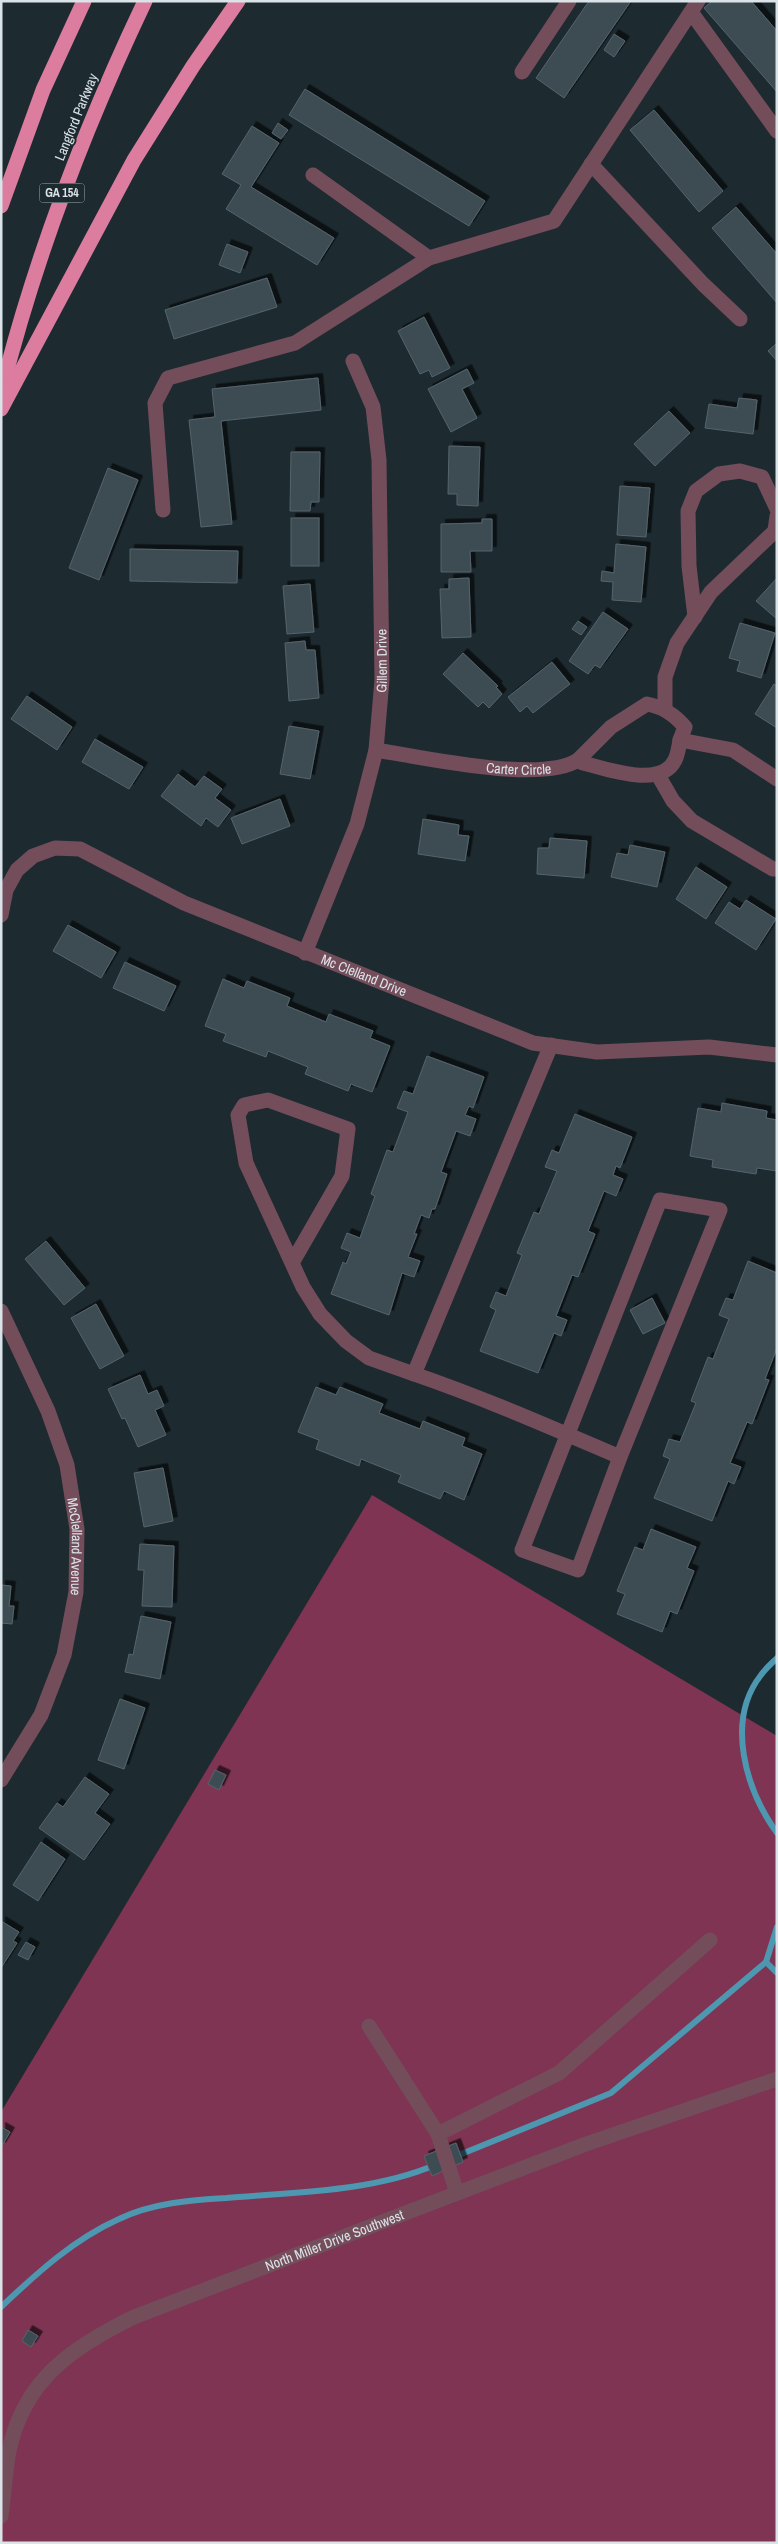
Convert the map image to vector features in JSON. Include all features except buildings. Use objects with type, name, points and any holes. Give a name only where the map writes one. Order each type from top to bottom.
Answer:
[{"type":"highway","points":[[1,206],[43,90],[84,1]]},
{"type":"highway","name":"Langford Parkway","points":[[1,393],[16,333],[50,224],[118,57],[145,1]]},
{"type":"highway","points":[[1,409],[134,160],[238,1]]},
{"type":"street","points":[[522,72],[569,1]]},
{"type":"street","points":[[163,510],[155,403],[168,378],[296,343],[429,258],[554,221],[694,6],[777,131]]},
{"type":"street","points":[[591,164],[703,284],[740,319]]},
{"type":"street","points":[[313,175],[429,258]]},
{"type":"street","name":"Gillem Drive","points":[[305,953],[357,824],[376,750],[382,680],[379,460],[373,406],[353,361]]},
{"type":"street","points":[[695,617],[689,566],[688,511],[696,491],[719,474],[740,471],[762,477],[777,510]]},
{"type":"street","points":[[665,709],[665,677],[677,643],[711,592],[774,531],[777,516]]},
{"type":"street","points":[[646,704],[665,709],[685,727],[675,761],[658,775],[640,776],[583,764],[578,760],[610,727],[646,704]]},
{"type":"street","points":[[680,740],[733,750],[777,779]]},
{"type":"street","name":"Carter Circle","points":[[376,750],[504,770],[542,769],[578,760]]},
{"type":"street","points":[[658,775],[673,800],[692,820],[772,869],[777,869]]},
{"type":"street","name":"Mc Clelland Drive","points":[[1,915],[6,890],[17,870],[33,856],[55,848],[80,849],[184,903],[533,1043],[597,1052],[709,1047],[777,1055]]},
{"type":"street","points":[[414,1374],[550,1045]]},
{"type":"street","points":[[292,1263],[342,1176],[348,1129],[268,1100],[244,1105],[238,1115],[246,1163],[303,1287],[320,1314],[346,1341],[369,1358],[466,1392],[620,1456]]},
{"type":"street","points":[[660,1200],[720,1210],[620,1456],[578,1570],[522,1550],[566,1434],[660,1200]]},
{"type":"street","name":"McClelland Avenue","points":[[1,1311],[48,1411],[67,1465],[77,1528],[76,1592],[64,1655],[41,1715],[1,1780]]},
{"type":"street","points":[[440,2140],[559,2073],[710,1940]]},
{"type":"street","points":[[369,2026],[440,2140],[457,2193]]},
{"type":"street","name":"North Miller Drive Southwest","points":[[1,2516],[10,2450],[20,2418],[37,2388],[63,2358],[91,2338],[134,2316],[586,2144],[777,2079]]},
{"type":"shaded area","points":[[372,1495],[777,1736],[777,2543],[1,2543],[1,2112]]},
{"type":"waterway","points":[[777,1658],[763,1673],[750,1693],[744,1713],[742,1734],[744,1755],[756,1797],[777,1833]]},
{"type":"waterway","points":[[454,2157],[611,2093],[766,1962],[777,1927]]},
{"type":"waterway","points":[[766,1962],[777,1973]]},
{"type":"waterway","points":[[1,2307],[42,2269],[87,2236],[119,2219],[145,2209],[185,2201],[359,2186],[385,2181],[435,2165]]}]
